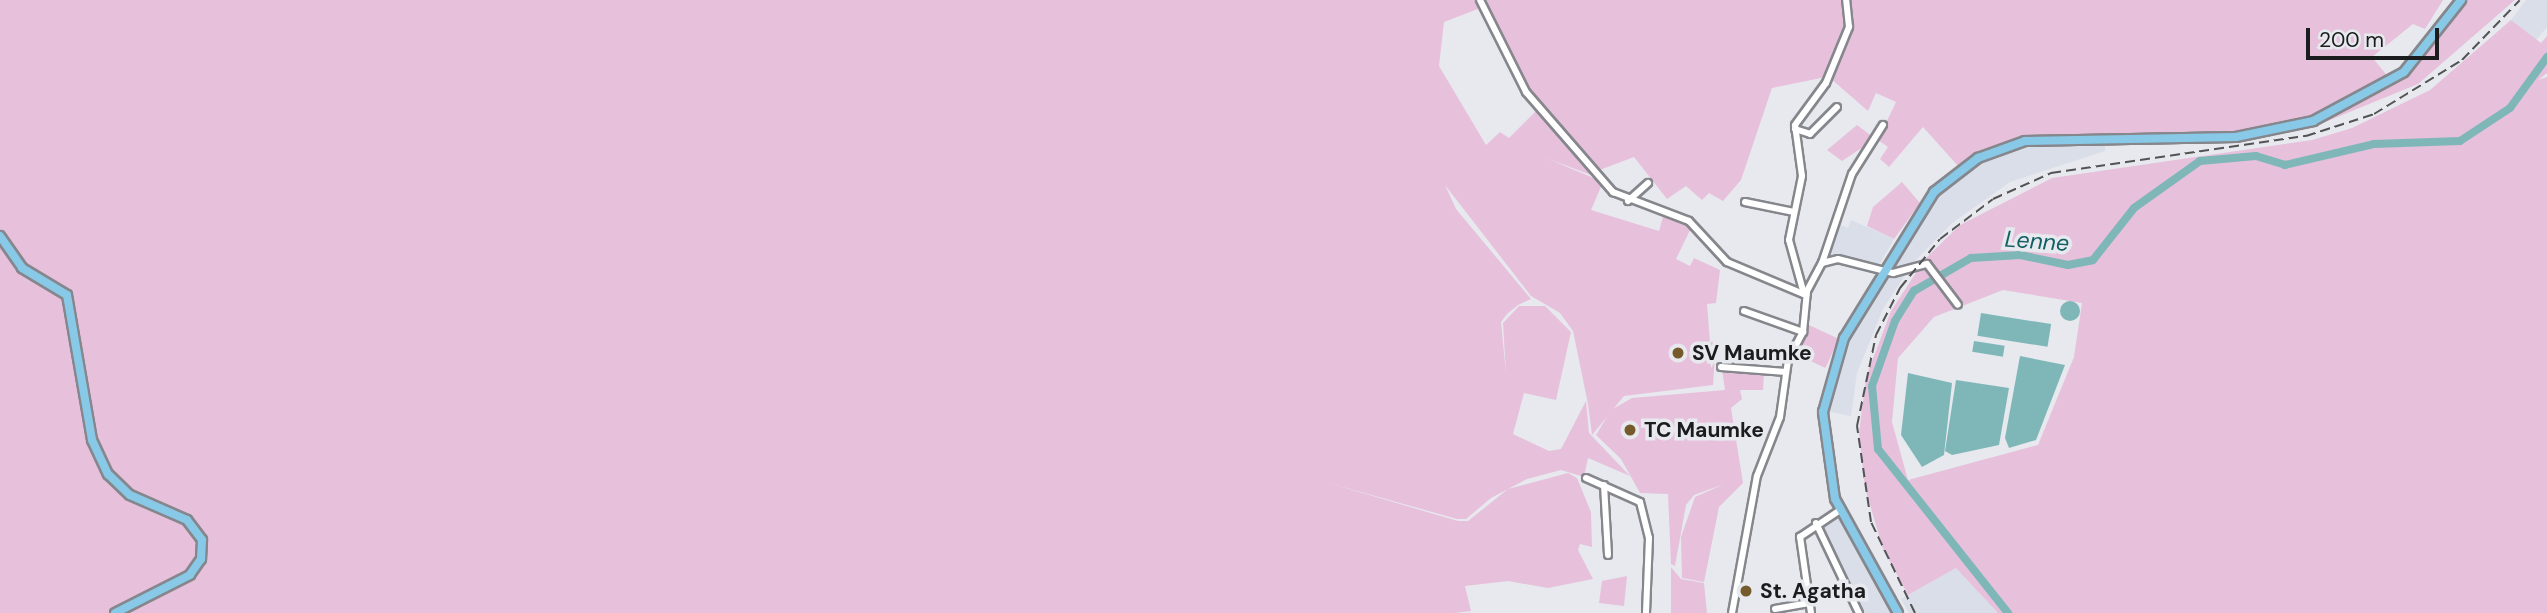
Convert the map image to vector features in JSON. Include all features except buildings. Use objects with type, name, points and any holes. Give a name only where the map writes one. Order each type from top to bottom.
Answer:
[{"type":"main road","points":[[1898,613],[1840,510],[1824,454],[1825,397],[1844,338],[1922,206],[1963,167],[2025,141],[2236,137],[2301,125],[2404,72],[2462,0]]},
{"type":"main road","points":[[0,236],[22,268],[67,295],[92,440],[108,474],[130,495],[187,520],[202,540],[201,559],[190,575],[116,613]]},
{"type":"street","points":[[1480,0],[1526,92],[1594,170],[1628,201],[1689,221],[1727,262],[1806,295]]},
{"type":"street","points":[[1806,295],[1789,243],[1802,169],[1795,129],[1826,83],[1849,27],[1847,3]]},
{"type":"street","points":[[1795,129],[1810,134],[1837,107]]},
{"type":"street","points":[[1732,613],[1741,544],[1780,417],[1786,372],[1803,332],[1806,295],[1822,263],[1852,174],[1883,125]]},
{"type":"street","points":[[1628,201],[1647,183]]},
{"type":"street","points":[[1745,202],[1794,212]]},
{"type":"street","points":[[1822,263],[1838,259],[1882,271],[1918,264],[1932,268],[1956,302]]},
{"type":"street","points":[[1744,311],[1803,332]]},
{"type":"street","points":[[1721,367],[1786,372]]},
{"type":"street","points":[[1586,478],[1640,502],[1649,541],[1646,613]]},
{"type":"street","points":[[1604,485],[1608,555]]},
{"type":"street","points":[[1811,613],[1800,543],[1816,523],[1840,510]]},
{"type":"street","points":[[1816,523],[1859,613]]},
{"type":"street","points":[[1775,609],[1810,603]]},
{"type":"shaded area","points":[[0,0],[1479,0],[1483,7],[1444,22],[1439,66],[1486,145],[1500,132],[1509,138],[1538,109],[1599,178],[1546,158],[1603,182],[1591,210],[1659,231],[1664,213],[1692,226],[1676,259],[1690,266],[1694,258],[1720,270],[1716,303],[1707,304],[1710,342],[1716,342],[1713,385],[1624,396],[1592,435],[1588,404],[1573,331],[1560,313],[1531,296],[1445,185],[1456,209],[1531,299],[1518,305],[1501,322],[1506,374],[1503,323],[1519,306],[1545,306],[1571,332],[1556,400],[1524,393],[1513,434],[1549,451],[1561,449],[1586,401],[1589,433],[1630,476],[1588,458],[1584,477],[1561,470],[1527,479],[1508,489],[1568,473],[1577,478],[1591,512],[1592,547],[1580,544],[1578,550],[1593,579],[1548,588],[1508,581],[1465,586],[1471,611],[1454,613],[0,613]],"holes":[[[1325,482],[1457,519],[1466,519],[1491,498],[1508,489],[1468,521],[1458,521]]]},
{"type":"shaded area","points":[[1481,0],[1845,0],[1847,25],[1826,77],[1772,88],[1741,180],[1723,201],[1709,193],[1702,200],[1686,186],[1667,199],[1634,157],[1597,171],[1565,143],[1525,89]]},
{"type":"shaded area","points":[[1848,0],[2443,0],[2425,29],[2413,24],[2372,57],[2389,78],[2301,122],[2264,133],[2028,137],[1959,167],[1923,127],[1889,167],[1880,159],[1888,147],[1878,140],[1896,102],[1876,93],[1868,111],[1830,78],[1850,27]]},
{"type":"shaded area","points":[[2467,0],[2515,0],[2418,84],[2308,129],[2415,66]]},
{"type":"shaded area","points":[[2526,0],[2547,0],[2547,27],[2536,40],[2511,20]]},
{"type":"shaded area","points":[[2511,20],[2541,43],[2547,36],[2547,73],[2538,80],[2547,77],[2547,613],[1998,613],[1956,568],[1908,595],[1883,549],[1865,488],[1859,433],[1866,377],[1891,311],[1925,259],[1960,225],[2052,178],[2312,140],[2352,128],[2430,90]],"holes":[[[2003,290],[2082,303],[2074,357],[2038,445],[1908,480],[1892,422],[1898,358],[1934,317]]]},
{"type":"shaded area","points":[[1857,125],[1873,137],[1869,143],[1842,161],[1827,150]]},
{"type":"shaded area","points":[[2105,139],[2105,151],[2010,182],[1951,224],[1913,263],[1883,309],[1857,373],[1851,416],[1826,411],[1847,337],[1933,197],[1972,164],[2015,145]]},
{"type":"shaded area","points":[[1902,182],[1920,203],[1894,239],[1867,226],[1873,207]]},
{"type":"shaded area","points":[[1851,220],[1894,239],[1879,265],[1827,255],[1836,223],[1848,228]]},
{"type":"shaded area","points":[[1809,325],[1839,339],[1825,368],[1795,354]]},
{"type":"shaded area","points":[[1722,369],[1764,372],[1763,390],[1740,390],[1742,399],[1731,408],[1743,483],[1719,507],[1704,582],[1682,578],[1681,537],[1695,497],[1724,484],[1694,495],[1686,505],[1675,566],[1671,564],[1668,494],[1640,493],[1621,459],[1596,435],[1611,410],[1632,398],[1725,390]]},
{"type":"shaded area","points":[[1838,517],[1892,613],[1863,613],[1852,594],[1821,529]]},
{"type":"shaded area","points":[[1671,567],[1681,579],[1704,583],[1707,613],[1671,613]]},
{"type":"shaded area","points":[[1956,568],[1998,613],[1909,613],[1901,599]]},
{"type":"shaded area","points":[[1627,576],[1624,606],[1599,603],[1602,581]]},
{"type":"water","points":[[2070,301],[2077,304],[2080,311],[2077,318],[2070,321],[2063,318],[2060,311],[2063,304]]},
{"type":"water","points":[[1981,313],[2051,324],[2048,347],[1977,336]]},
{"type":"water","points":[[1974,341],[2005,346],[2003,357],[1972,352]]},
{"type":"water","points":[[2020,356],[2065,365],[2036,440],[2009,448],[2005,438]]},
{"type":"water","points":[[1908,373],[1952,383],[1944,455],[1922,467],[1901,435]]},
{"type":"water","points":[[1956,380],[2009,388],[1999,445],[1952,455],[1945,451]]},
{"type":"waterway","name":"Lenne","points":[[2008,613],[1878,449],[1872,386],[1895,321],[1914,291],[1971,258],[2020,255],[2068,265],[2093,260],[2134,208],[2200,161],[2256,156],[2285,165],[2374,144],[2460,141],[2510,108],[2547,57]]},
{"type":"railway","points":[[1915,613],[1871,522],[1857,426],[1876,335],[1900,288],[1940,239],[1993,199],[2051,173],[2306,136],[2374,114],[2462,60],[2520,0]]},
{"type":"place","name":"SV Maumke","points":[[1678,353]]},
{"type":"place","name":"TC Maumke","points":[[1630,430]]},
{"type":"place","name":"St. Agatha","points":[[1746,591]]}]
